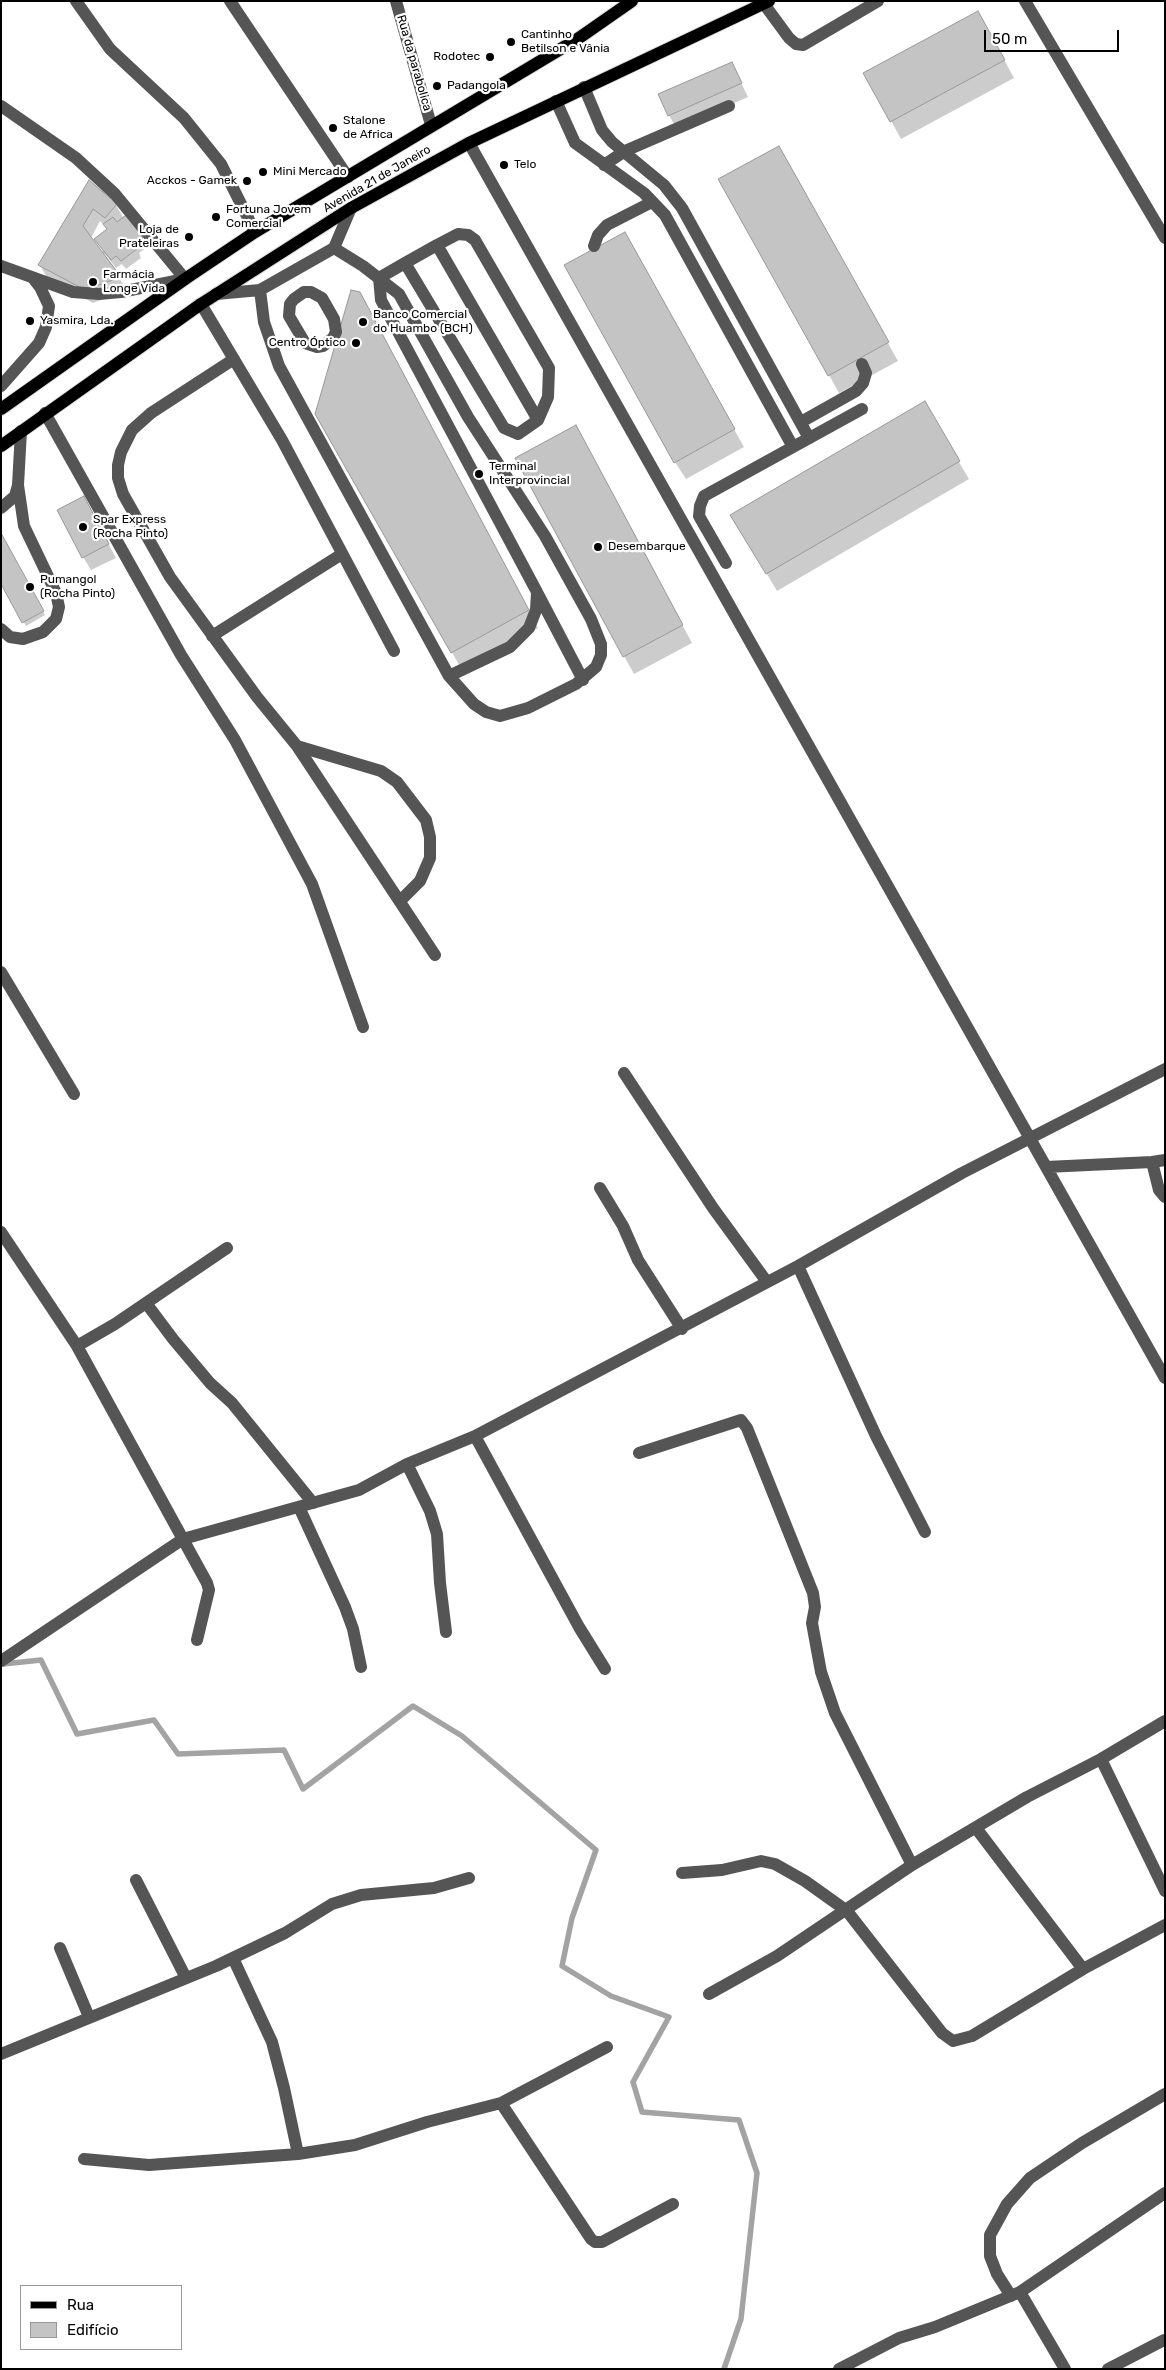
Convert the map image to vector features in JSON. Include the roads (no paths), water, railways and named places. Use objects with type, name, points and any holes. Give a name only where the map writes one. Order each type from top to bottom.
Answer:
[{"type":"main road","name":"Avenida 21 de Janeiro","points":[[1,408],[255,232],[579,38],[632,1]]},
{"type":"main road","name":"Avenida 21 de Janeiro","points":[[1,446],[201,304],[351,208],[469,143],[556,100],[766,2]]},
{"type":"street","points":[[76,1],[110,49],[184,118],[221,164],[255,232]]},
{"type":"street","points":[[230,1],[348,177]]},
{"type":"street","name":"Rua da parabolica","points":[[396,1],[431,125]]},
{"type":"street","points":[[766,2],[789,38],[796,44],[803,45],[878,1]]},
{"type":"street","points":[[1025,1],[1165,238]]},
{"type":"street","points":[[584,87],[602,130],[612,142],[664,185],[682,208],[809,438]]},
{"type":"street","points":[[556,100],[575,143],[652,202],[665,215],[792,447]]},
{"type":"street","points":[[1,106],[76,158],[115,194],[185,279],[121,292],[99,294],[73,292],[1,266]]},
{"type":"street","points":[[604,165],[625,151],[728,106]]},
{"type":"street","points":[[469,143],[1165,1378]]},
{"type":"street","points":[[594,246],[598,235],[607,226],[652,202]]},
{"type":"street","points":[[216,294],[260,290],[334,248],[351,208]]},
{"type":"street","points":[[379,278],[458,234],[468,235],[475,240],[549,368],[548,397],[538,420],[518,434],[504,428],[406,263]]},
{"type":"street","points":[[437,246],[538,420]]},
{"type":"street","points":[[260,290],[264,322],[279,366],[449,676],[474,704],[486,712],[500,716],[528,708],[583,680],[596,667],[601,655],[600,644],[591,618],[546,536],[468,416],[399,294],[346,254],[334,248]]},
{"type":"street","points":[[287,274],[299,295]]},
{"type":"street","points":[[1,386],[39,344],[46,327],[49,306],[46,297],[32,276]]},
{"type":"street","points":[[379,278],[381,300],[583,680]]},
{"type":"street","points":[[304,292],[317,294],[325,303],[334,319],[336,332],[334,338],[324,346],[311,346],[305,343],[289,316],[290,304],[299,295],[304,292]]},
{"type":"street","points":[[201,304],[282,440],[394,651]]},
{"type":"street","points":[[234,359],[141,421],[124,446],[118,465],[118,478],[130,508],[170,577],[257,697],[297,746],[435,955]]},
{"type":"street","points":[[801,422],[856,391],[863,383],[866,373],[862,364]]},
{"type":"street","points":[[726,563],[699,516],[704,496],[862,409]]},
{"type":"street","points":[[45,413],[181,655],[231,732],[312,884],[363,1027]]},
{"type":"street","points":[[1,629],[10,638],[23,639],[43,632],[56,620],[59,607],[56,593],[24,526],[18,485],[21,431]]},
{"type":"street","points":[[1,508],[15,496],[18,485]]},
{"type":"street","points":[[212,636],[342,554]]},
{"type":"street","points":[[449,676],[510,647],[529,628],[536,610],[537,592]]},
{"type":"street","points":[[297,746],[381,771],[397,782],[426,820],[430,837],[430,858],[420,881],[400,901]]},
{"type":"street","points":[[1,972],[74,1094]]},
{"type":"street","points":[[1,1661],[183,1540],[359,1490],[407,1464],[475,1436],[682,1329],[962,1173],[1165,1069]]},
{"type":"street","points":[[624,1073],[713,1208],[767,1282]]},
{"type":"street","points":[[1046,1167],[1165,1160]]},
{"type":"street","points":[[1152,1162],[1159,1190],[1165,1197]]},
{"type":"street","points":[[600,1188],[623,1226],[638,1260],[682,1329]]},
{"type":"street","points":[[1,1232],[77,1346],[207,1583],[208,1590],[197,1640]]},
{"type":"street","points":[[77,1346],[146,1303],[227,1248]]},
{"type":"street","points":[[798,1266],[876,1436],[924,1532]]},
{"type":"street","points":[[146,1303],[173,1339],[210,1383],[242,1416],[313,1503]]},
{"type":"street","points":[[639,1453],[741,1420],[747,1428],[813,1593],[815,1608],[812,1623],[821,1672],[835,1713],[912,1865]]},
{"type":"street","points":[[475,1436],[561,1595],[605,1669]]},
{"type":"street","points":[[407,1464],[430,1511],[437,1534],[446,1632]]},
{"type":"street","points":[[299,1506],[345,1607],[353,1628],[361,1667]]},
{"type":"street","points":[[709,1994],[777,1956],[848,1910],[912,1865],[1027,1797],[1102,1758],[1165,1721]]},
{"type":"street","points":[[1102,1758],[1165,1891]]},
{"type":"street","points":[[976,1828],[1083,1969]]},
{"type":"street","points":[[682,1873],[722,1870],[743,1863],[761,1861],[775,1864],[806,1881],[848,1910],[942,2033],[953,2040],[972,2036],[1083,1969],[1165,1925]]},
{"type":"street","points":[[1,2054],[233,1958],[285,1933],[332,1904],[361,1895],[434,1888],[469,1878]]},
{"type":"street","points":[[136,1880],[186,1978]]},
{"type":"street","points":[[60,1948],[89,2017]]},
{"type":"street","points":[[233,1958],[272,2042],[298,2154]]},
{"type":"street","points":[[84,2159],[149,2165],[298,2154],[355,2145],[427,2122],[500,2103],[607,2046]]},
{"type":"street","points":[[1065,2369],[1015,2294],[997,2274],[990,2256],[990,2235],[1007,2204],[1030,2178],[1082,2143],[1165,2094]]},
{"type":"street","points":[[500,2103],[591,2239],[595,2242],[602,2242],[673,2204]]},
{"type":"street","points":[[839,2369],[899,2338],[935,2327],[1015,2294],[1165,2193]]},
{"type":"street","points":[[1108,2369],[1164,2340]]},
{"type":"waterway","points":[[3,1664],[41,1660],[77,1734],[154,1720],[178,1754],[284,1750],[303,1789],[413,1706],[462,1736],[596,1850],[572,1918],[562,1966],[611,1996],[669,2017],[633,2082],[642,2112],[739,2120],[757,2173],[741,2319],[724,2369]]},
{"type":"place","name":"Cantinho Betilson e Vânia","points":[[511,42]]},
{"type":"place","name":"Rodotec","points":[[490,57]]},
{"type":"place","name":"Padangola","points":[[437,86]]},
{"type":"place","name":"Stalone de Africa","points":[[333,128]]},
{"type":"place","name":"Telo","points":[[504,165]]},
{"type":"place","name":"Mini Mercado","points":[[263,172]]},
{"type":"place","name":"Acckos - Gamek","points":[[247,181]]},
{"type":"place","name":"Fortuna Jovem Comercial","points":[[216,217]]},
{"type":"place","name":"Loja de Prateleiras","points":[[189,237]]},
{"type":"place","name":"Farmácia Longe Vida","points":[[93,282]]},
{"type":"place","name":"Yasmira, Lda.","points":[[30,321]]},
{"type":"place","name":"Banco Comercial do Huambo (BCH)","points":[[363,322]]},
{"type":"place","name":"Centro Óptico","points":[[356,343]]},
{"type":"place","name":"Terminal Interprovincial","points":[[479,474]]},
{"type":"place","name":"Spar Express (Rocha Pinto)","points":[[83,527]]},
{"type":"place","name":"Desembarque","points":[[598,547]]},
{"type":"place","name":"Pumangol (Rocha Pinto)","points":[[30,587]]}]
